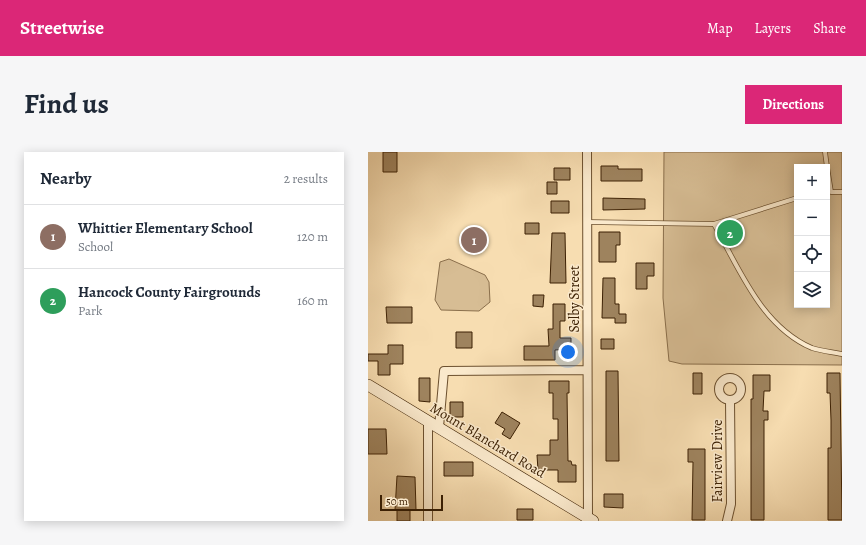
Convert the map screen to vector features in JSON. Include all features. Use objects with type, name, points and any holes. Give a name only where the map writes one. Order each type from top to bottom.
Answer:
[{"type":"main road","name":"Mount Blanchard Road","points":[[368,385],[590,520]]},
{"type":"street","name":"Selby Street","points":[[587,152],[587,370],[590,520]]},
{"type":"street","points":[[439,427],[444,371],[587,370]]},
{"type":"street","name":"Fairview Drive","points":[[727,521],[730,504],[730,400]]},
{"type":"street","points":[[428,421],[428,521]]},
{"type":"lane","points":[[825,152],[827,164]]},
{"type":"lane","points":[[830,192],[842,192]]},
{"type":"lane","points":[[587,222],[714,224],[794,199]]},
{"type":"lane","points":[[714,224],[755,299],[786,332],[812,348],[842,354]]},
{"type":"shaded area","points":[[664,152],[842,152],[842,365],[682,364],[669,361],[663,298]]},
{"type":"shaded area","points":[[449,259],[485,275],[489,282],[490,302],[479,311],[441,310],[435,300],[440,262]]},
{"type":"building","points":[[383,152],[397,152],[397,172],[383,172]]},
{"type":"building","points":[[601,166],[618,166],[618,169],[642,169],[642,181],[601,181]]},
{"type":"building","points":[[554,168],[570,168],[570,180],[554,180]]},
{"type":"building","points":[[547,182],[557,182],[557,194],[547,194]]},
{"type":"building","points":[[603,198],[645,199],[645,209],[603,210]]},
{"type":"building","points":[[551,201],[569,201],[569,213],[551,213]]},
{"type":"building","points":[[525,223],[539,223],[539,234],[525,234]]},
{"type":"building","points":[[599,232],[620,232],[620,245],[616,245],[616,262],[599,262]]},
{"type":"building","points":[[552,233],[565,233],[566,283],[550,283]]},
{"type":"building","points":[[636,263],[654,263],[654,276],[647,276],[647,289],[636,289]]},
{"type":"building","points":[[603,278],[615,278],[615,304],[619,304],[619,314],[626,314],[626,323],[615,323],[615,318],[602,318]]},
{"type":"building","points":[[533,295],[544,295],[543,307],[533,306]]},
{"type":"building","points":[[553,304],[565,304],[565,321],[560,321],[560,338],[571,338],[571,349],[555,350],[555,360],[524,360],[524,346],[549,346],[548,329],[553,329]]},
{"type":"building","points":[[386,307],[412,307],[412,323],[387,323]]},
{"type":"building","points":[[456,332],[472,332],[472,348],[456,348]]},
{"type":"building","points":[[601,339],[614,339],[614,349],[601,349]]},
{"type":"building","points":[[388,345],[403,345],[403,364],[390,364],[390,375],[378,375],[378,361],[368,361],[368,354],[388,354]]},
{"type":"building","points":[[606,371],[618,371],[619,461],[606,461]]},
{"type":"building","points":[[693,373],[702,373],[702,394],[693,394]]},
{"type":"building","points":[[827,373],[840,373],[842,520],[828,520],[828,448],[831,448],[831,420],[830,393],[827,393]]},
{"type":"building","points":[[753,375],[770,375],[770,391],[764,391],[763,411],[768,411],[768,420],[764,420],[764,520],[751,520],[751,399],[753,399]]},
{"type":"building","points":[[419,378],[430,378],[430,402],[419,401]]},
{"type":"building","points":[[549,381],[569,381],[569,393],[567,393],[568,461],[571,461],[572,465],[576,465],[576,482],[558,482],[558,470],[538,470],[537,455],[550,455],[550,440],[558,440],[558,419],[553,419],[553,393],[549,393]]},
{"type":"building","points":[[450,402],[463,402],[463,417],[450,417]]},
{"type":"building","points":[[502,412],[520,423],[510,439],[502,434],[505,429],[495,423]]},
{"type":"building","points":[[368,429],[386,429],[387,454],[368,454]]},
{"type":"building","points":[[688,449],[705,449],[705,520],[692,520],[693,462],[688,462]]},
{"type":"building","points":[[444,462],[473,462],[473,476],[444,476]]},
{"type":"building","points":[[397,476],[415,477],[416,510],[410,510],[410,521],[397,521],[397,510],[395,510]]},
{"type":"building","points":[[604,494],[623,494],[623,508],[604,507]]},
{"type":"building","points":[[517,509],[533,509],[533,520],[517,520]]},
{"type":"place","name":"Hancock County Fairgrounds","points":[[730,233]]},
{"type":"place","name":"Whittier Elementary School","points":[[474,240]]}]
